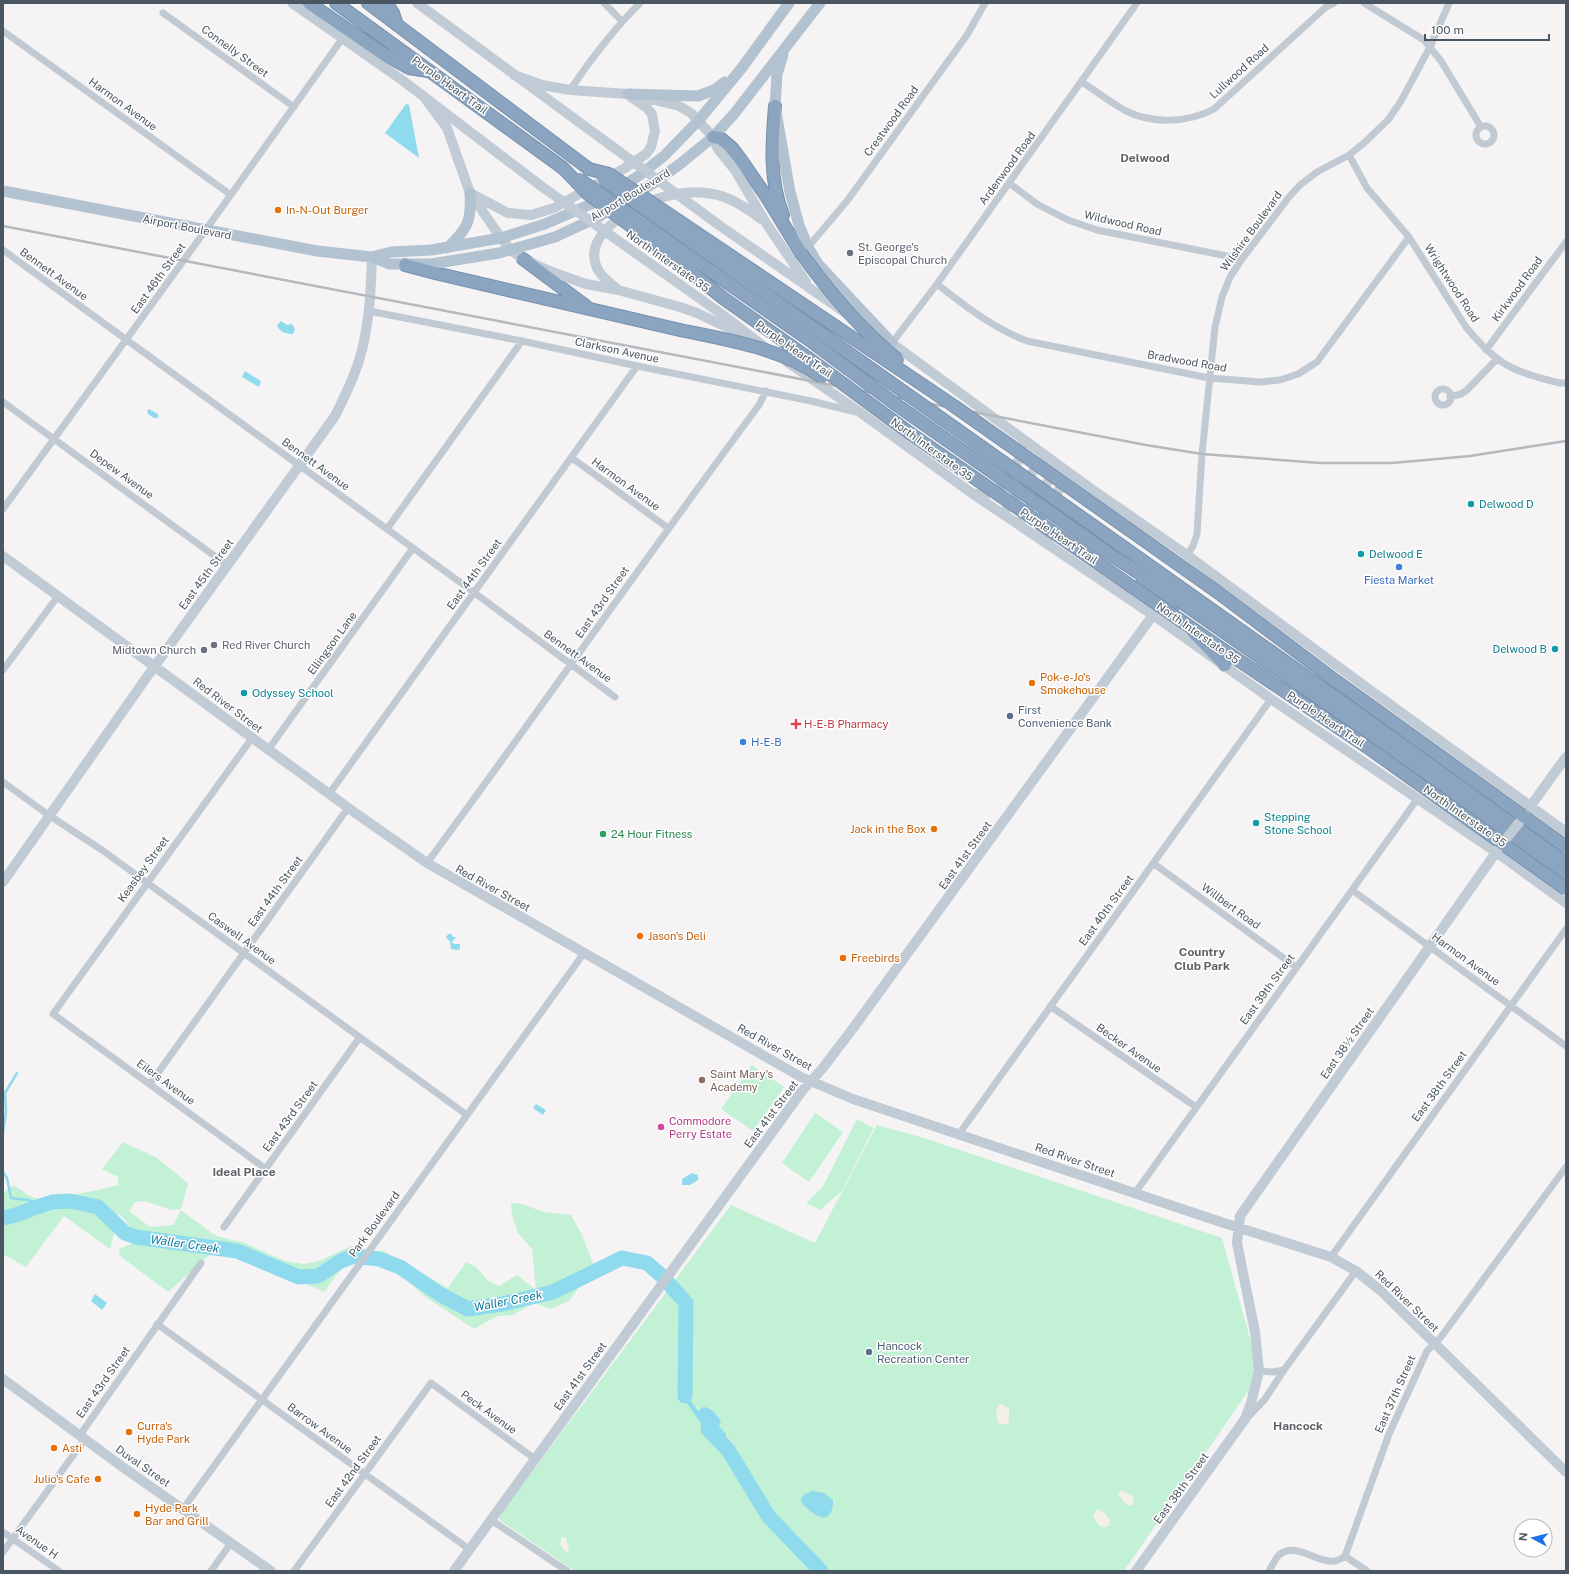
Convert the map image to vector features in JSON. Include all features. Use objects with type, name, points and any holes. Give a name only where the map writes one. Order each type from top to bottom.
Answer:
[{"type":"highway","points":[[309,3],[382,53],[408,68],[432,72]]},
{"type":"highway","name":"Purple Heart Trail","points":[[336,3],[563,168],[802,334],[894,403],[1432,777],[1566,875]]},
{"type":"highway","name":"Purple Heart Trail","points":[[368,3],[586,166],[1431,765],[1566,863]]},
{"type":"highway","points":[[386,3],[393,13],[397,26]]},
{"type":"highway","points":[[775,106],[772,158],[774,177],[782,212],[792,238]]},
{"type":"highway","points":[[713,137],[720,138],[741,160],[792,238],[805,250],[828,288],[866,331],[954,406]]},
{"type":"highway","name":"Purple Heart Trail","points":[[586,166],[609,174],[954,406],[1216,591],[1332,678],[1566,847]]},
{"type":"highway","name":"Purple Heart Trail","points":[[563,168],[588,194],[667,253],[723,298],[808,358],[911,434],[1225,651],[1370,749],[1566,889]]},
{"type":"highway","points":[[523,259],[590,309]]},
{"type":"highway","points":[[405,265],[747,345],[790,359],[820,375],[911,434]]},
{"type":"highway","points":[[1105,551],[1157,595],[1225,665]]},
{"type":"main road","name":"North Interstate 35","points":[[292,3],[424,97],[541,186],[757,342],[861,413],[1003,515],[1153,615],[1271,699],[1498,850],[1566,903]]},
{"type":"main road","points":[[417,3],[716,223],[810,287],[827,302],[892,343],[1090,488],[1187,555],[1355,679],[1528,811],[1566,832]]},
{"type":"main road","name":"Airport Boulevard","points":[[372,258],[391,252],[446,248],[501,238],[545,224],[598,201],[637,176],[664,156],[699,120],[741,69],[789,3]]},
{"type":"main road","name":"Airport Boulevard","points":[[3,191],[206,231],[317,251],[372,258],[389,264],[431,264],[511,250],[555,237],[598,217],[655,182],[680,164],[713,137],[734,114],[820,3]]},
{"type":"main road","points":[[797,33],[784,52],[777,74],[775,106],[790,192],[805,250],[892,343]]},
{"type":"main road","points":[[514,75],[542,85],[570,90],[628,94],[698,96],[714,90],[741,69]]},
{"type":"main road","points":[[628,94],[679,106],[699,120],[713,137],[718,149],[735,170],[766,223],[810,287]]},
{"type":"main road","points":[[470,193],[508,213],[531,215],[554,208],[625,168],[648,150],[654,139],[655,131],[652,114],[646,107],[628,94]]},
{"type":"main road","points":[[424,97],[447,128],[470,193],[501,238],[511,250],[523,259],[571,279],[618,290],[698,313],[757,342]]},
{"type":"main road","points":[[618,290],[602,276],[597,268],[594,261],[594,250],[600,237],[612,224],[635,207],[671,195],[688,192],[706,193],[735,201],[766,223]]},
{"type":"main road","points":[[446,248],[462,234],[467,226],[470,216],[470,193]]},
{"type":"main road","name":"East 45th Street","points":[[3,882],[154,666],[335,416],[348,390],[364,342],[372,258]]},
{"type":"main road","points":[[973,494],[990,493],[998,490],[1020,458],[1021,447],[1015,433]]},
{"type":"main road","points":[[1003,515],[1039,462],[1052,460]]},
{"type":"main road","points":[[1018,524],[1054,473],[1052,460]]},
{"type":"main road","points":[[1050,546],[1041,532],[1038,520],[1046,508],[1063,484],[1073,482],[1090,488]]},
{"type":"main road","name":"Red River Street","points":[[3,556],[268,750],[427,864],[801,1076],[853,1099],[1331,1257],[1356,1271],[1380,1290],[1566,1472]]},
{"type":"main road","name":"East 41st Street","points":[[454,1571],[802,1091],[822,1069],[880,991],[1153,615]]},
{"type":"main road","name":"East 38½ Street","points":[[1259,1371],[1255,1332],[1237,1243],[1240,1216],[1566,756]]},
{"type":"main road","name":"East 38th Street","points":[[1136,1571],[1245,1420],[1252,1403],[1259,1371]]},
{"type":"main road","name":"Duval Street","points":[[3,1379],[271,1571]]},
{"type":"street","points":[[604,3],[622,21]]},
{"type":"street","points":[[570,90],[594,56],[622,21],[640,3]]},
{"type":"street","name":"Crestwood Road","points":[[805,250],[847,201],[967,35],[985,3]]},
{"type":"street","name":"Ardenwood Road","points":[[892,343],[937,284],[1137,3]]},
{"type":"street","name":"Lullwood Road","points":[[1082,82],[1126,111],[1144,117],[1162,120],[1180,120],[1197,116],[1214,109],[1326,7],[1334,3]]},
{"type":"street","points":[[1364,3],[1424,40],[1441,61],[1481,127]]},
{"type":"street","name":"Wilshire Boulevard","points":[[1187,555],[1193,546],[1197,534],[1209,378],[1215,327],[1222,297],[1230,277],[1286,201],[1300,185],[1317,172],[1364,144],[1388,120],[1401,101],[1430,47],[1449,3]]},
{"type":"street","name":"Connelly Street","points":[[163,13],[294,107]]},
{"type":"street","name":"Harmon Avenue","points":[[3,31],[231,195]]},
{"type":"street","name":"East 46th Street","points":[[3,508],[206,231],[342,39]]},
{"type":"street","name":"Wrightwood Road","points":[[1349,154],[1367,188],[1409,237],[1466,327],[1486,350],[1497,359],[1522,374],[1560,383],[1566,383]]},
{"type":"street","name":"Wildwood Road","points":[[1009,184],[1038,204],[1062,217],[1097,230],[1242,259]]},
{"type":"street","name":"Bradwood Road","points":[[937,284],[995,326],[1008,334],[1027,341],[1209,378],[1261,382],[1280,380],[1298,374],[1317,362],[1409,237]]},
{"type":"street","name":"Kirkwood Road","points":[[1486,350],[1566,242]]},
{"type":"street","name":"Bennett Avenue","points":[[3,250],[616,697]]},
{"type":"street","name":"Clarkson Avenue","points":[[368,312],[522,341],[637,366],[766,391],[861,413]]},
{"type":"street","points":[[387,529],[522,341]]},
{"type":"street","points":[[1450,397],[1461,394],[1467,390],[1497,359]]},
{"type":"street","name":"East 44th Street","points":[[329,794],[637,366]]},
{"type":"street","name":"East 43rd Street","points":[[427,864],[668,528],[759,404],[766,391]]},
{"type":"street","name":"Depew Avenue","points":[[3,402],[227,564]]},
{"type":"street","name":"Harmon Avenue","points":[[572,458],[668,528]]},
{"type":"street","name":"Ellingson Lane","points":[[268,750],[413,548]]},
{"type":"street","points":[[3,670],[58,596]]},
{"type":"street","name":"East 40th Street","points":[[959,1134],[1271,699]]},
{"type":"street","name":"Keasbey Street","points":[[53,1014],[252,738]]},
{"type":"street","name":"Caswell Avenue","points":[[3,782],[147,882],[467,1114]]},
{"type":"street","name":"East 39th Street","points":[[1135,1193],[1418,798]]},
{"type":"street","name":"East 44th Street","points":[[150,1084],[348,808]]},
{"type":"street","name":"Willbert Road","points":[[1153,863],[1296,967]]},
{"type":"street","name":"Harmon Avenue","points":[[1352,890],[1431,946],[1566,1046]]},
{"type":"street","name":"East 38th Street","points":[[1331,1257],[1566,929]]},
{"type":"street","name":"Park Boulevard","points":[[183,1509],[584,953]]},
{"type":"street","name":"Becker Avenue","points":[[1050,1006],[1196,1107]]},
{"type":"street","name":"Eilers Avenue","points":[[53,1014],[266,1168]]},
{"type":"street","name":"East 43rd Street","points":[[224,1227],[360,1037]]},
{"type":"street","name":"East 37th Street","points":[[1345,1556],[1389,1434],[1426,1351],[1442,1337],[1566,1166]]},
{"type":"street","name":"East 43rd Street","points":[[3,1552],[157,1324],[201,1262]]},
{"type":"street","name":"East 38th Street","points":[[1245,1420],[1266,1399],[1284,1370],[1356,1271]]},
{"type":"street","name":"Barrow Avenue","points":[[157,1324],[469,1549]]},
{"type":"street","points":[[1259,1371],[1273,1372],[1284,1370]]},
{"type":"street","name":"Peck Avenue","points":[[431,1384],[535,1459]]},
{"type":"street","name":"East 42nd Street","points":[[294,1571],[431,1384]]},
{"type":"street","points":[[491,1520],[567,1571]]},
{"type":"street","name":"Avenue H","points":[[3,1532],[59,1571]]},
{"type":"street","points":[[211,1571],[231,1543]]},
{"type":"street","points":[[1269,1571],[1276,1559],[1284,1552],[1296,1552],[1331,1565],[1341,1561],[1345,1556],[1367,1571]]},
{"type":"green space","points":[[752,1065],[784,1087],[753,1131],[721,1109]]},
{"type":"green space","points":[[815,1113],[843,1132],[809,1182],[782,1163]]},
{"type":"green space","points":[[857,1119],[874,1128],[841,1192],[820,1210],[806,1203],[822,1188]]},
{"type":"green space","points":[[877,1125],[924,1138],[1222,1238],[1259,1371],[1258,1377],[1124,1571],[575,1571],[501,1521],[499,1518],[501,1514],[731,1205],[815,1243]]},
{"type":"green space","points":[[123,1142],[157,1158],[188,1183],[181,1209],[172,1210],[144,1201],[135,1202],[129,1211],[150,1227],[173,1225],[181,1210],[216,1236],[242,1242],[285,1261],[304,1264],[319,1261],[351,1246],[358,1246],[324,1292],[242,1256],[213,1252],[168,1292],[120,1256],[119,1249],[134,1243],[140,1235],[131,1228],[119,1213],[110,1249],[64,1216],[26,1267],[3,1254],[3,1193],[14,1185],[35,1198],[51,1198],[89,1192],[118,1185],[118,1177],[102,1169]]},
{"type":"green space","points":[[511,1203],[522,1204],[544,1212],[571,1215],[582,1235],[594,1266],[569,1301],[550,1309],[534,1303],[513,1315],[497,1316],[474,1329],[424,1296],[398,1272],[373,1263],[382,1250],[448,1288],[466,1262],[476,1267],[488,1281],[499,1286],[517,1275],[536,1290],[532,1249],[518,1233],[512,1215]]},
{"type":"sand","points":[[1002,1404],[1009,1409],[1009,1422],[1005,1425],[998,1423],[996,1414],[998,1405]]},
{"type":"sand","points":[[1122,1490],[1133,1497],[1133,1505],[1129,1506],[1118,1494]]},
{"type":"sand","points":[[1097,1509],[1106,1514],[1110,1522],[1109,1526],[1103,1527],[1097,1523],[1093,1515]]},
{"type":"sand","points":[[562,1537],[566,1538],[569,1549],[568,1552],[564,1551],[560,1544]]},
{"type":"water","points":[[406,104],[409,105],[419,158],[385,133]]},
{"type":"water","points":[[281,321],[287,325],[292,324],[295,329],[293,334],[285,333],[279,329],[277,325]]},
{"type":"water","points":[[245,371],[261,381],[259,387],[242,377]]},
{"type":"water","points":[[149,409],[158,414],[158,418],[154,418],[148,414],[147,411]]},
{"type":"water","points":[[448,934],[456,937],[452,942],[454,944],[460,944],[460,949],[451,949],[450,941],[446,938]]},
{"type":"water","points":[[536,1104],[546,1110],[543,1115],[533,1108]]},
{"type":"water","points":[[692,1173],[698,1175],[698,1180],[690,1185],[682,1185],[682,1179]]},
{"type":"water","points":[[95,1294],[107,1303],[102,1310],[91,1301]]},
{"type":"water","points":[[683,1375],[688,1382],[688,1397],[698,1411],[703,1407],[712,1410],[721,1422],[719,1426],[726,1434],[726,1438],[718,1445],[714,1446],[710,1442],[704,1433],[702,1425],[680,1393],[679,1377]]},
{"type":"water","points":[[812,1491],[824,1493],[833,1500],[831,1512],[825,1518],[817,1516],[802,1504],[801,1498],[805,1494]]},
{"type":"waterway","points":[[3,1132],[6,1112],[5,1093],[17,1073]]},
{"type":"waterway","points":[[3,1172],[7,1178],[11,1198],[28,1200],[43,1205]]},
{"type":"waterway","name":"Waller Creek","points":[[3,1218],[52,1202],[70,1201],[98,1207],[125,1233],[136,1237],[237,1251],[299,1277],[318,1276],[341,1261],[354,1256],[379,1259],[400,1267],[441,1295],[468,1309],[502,1304],[553,1292],[622,1258],[647,1263],[662,1276],[686,1303],[685,1396]]},
{"type":"waterway","name":"Waller Creek","points":[[708,1429],[728,1450],[769,1517],[821,1571]]},
{"type":"railway","points":[[3,226],[1146,445],[1202,454],[1320,463],[1392,463],[1470,456],[1566,441]]},
{"type":"place","name":"In-N-Out Burger","points":[[278,210]]},
{"type":"place","name":"St. George's Episcopal Church","points":[[850,253]]},
{"type":"place","name":"Delwood D","points":[[1471,504]]},
{"type":"place","name":"Delwood E","points":[[1361,554]]},
{"type":"place","name":"Fiesta Market","points":[[1399,567]]},
{"type":"place","name":"Red River Church","points":[[214,645]]},
{"type":"place","name":"Delwood B","points":[[1555,649]]},
{"type":"place","name":"Midtown Church","points":[[204,650]]},
{"type":"place","name":"Pok-e-Jo's Smokehouse","points":[[1032,683]]},
{"type":"place","name":"Odyssey School","points":[[244,693]]},
{"type":"place","name":"First Convenience Bank","points":[[1010,716]]},
{"type":"place","name":"H-E-B Pharmacy","points":[[796,724]]},
{"type":"place","name":"H-E-B","points":[[743,742]]},
{"type":"place","name":"Stepping Stone School","points":[[1256,823]]},
{"type":"place","name":"Jack in the Box","points":[[934,829]]},
{"type":"place","name":"24 Hour Fitness","points":[[603,834]]},
{"type":"place","name":"Jason's Deli","points":[[640,936]]},
{"type":"place","name":"Freebirds","points":[[843,958]]},
{"type":"place","name":"Saint Mary's Academy","points":[[702,1080]]},
{"type":"place","name":"Commodore Perry Estate","points":[[661,1127]]},
{"type":"place","name":"Hancock Recreation Center","points":[[869,1352]]},
{"type":"place","name":"Curra's Hyde Park","points":[[129,1432]]},
{"type":"place","name":"Asti","points":[[54,1448]]},
{"type":"place","name":"Julio's Cafe","points":[[98,1479]]},
{"type":"place","name":"Hyde Park Bar and Grill","points":[[137,1514]]},
{"type":"district","name":"Delwood","points":[[1145,158]]},
{"type":"district","name":"Country Club Park","points":[[1202,959]]},
{"type":"district","name":"Ideal Place","points":[[244,1172]]},
{"type":"district","name":"Hancock","points":[[1298,1426]]}]
